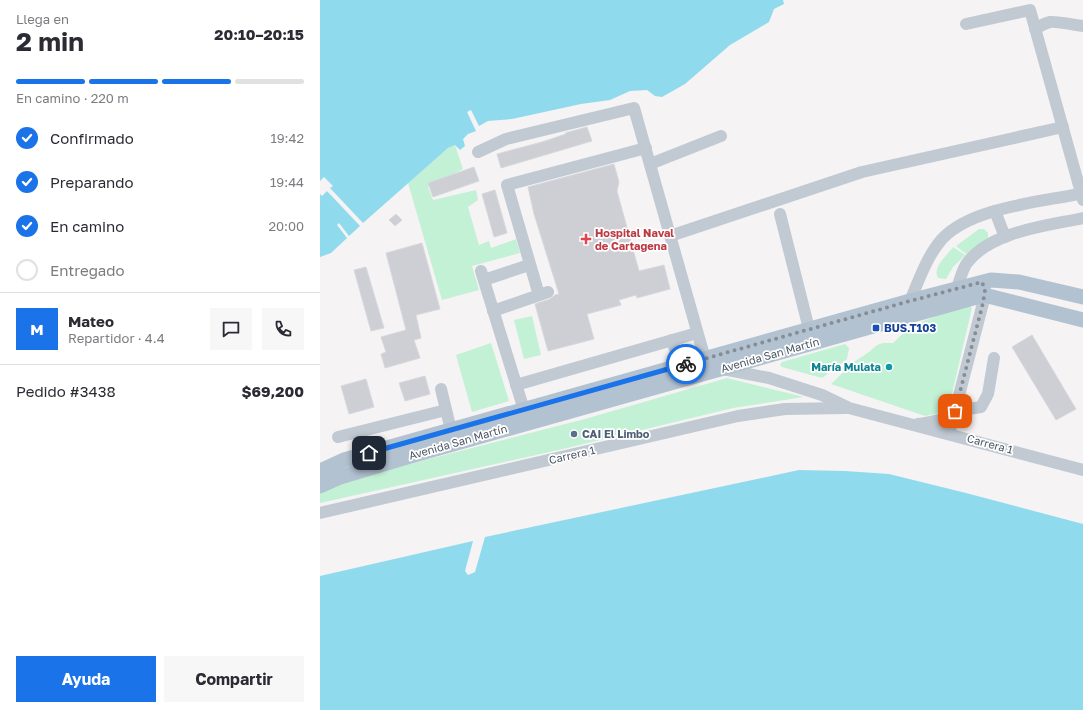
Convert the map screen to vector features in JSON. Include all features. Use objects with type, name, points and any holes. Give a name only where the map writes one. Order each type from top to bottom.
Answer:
[{"type":"main road","name":"Avenida San Martín","points":[[320,486],[340,477],[407,457],[723,369],[983,289],[998,280],[1019,282],[1083,297]]},
{"type":"main road","name":"Avenida San Martín","points":[[320,471],[344,460],[957,288],[983,289],[1083,320]]},
{"type":"main road","points":[[320,462],[344,460]]},
{"type":"street","points":[[910,301],[924,267],[943,238],[955,228],[974,218],[995,211],[1082,195],[1030,10],[966,24]]},
{"type":"street","points":[[1035,29],[1051,22],[1083,26]]},
{"type":"street","points":[[478,152],[506,139],[634,108],[705,359]]},
{"type":"street","points":[[670,236],[862,172],[1063,127]]},
{"type":"street","points":[[650,164],[721,136]]},
{"type":"street","points":[[493,311],[544,293],[529,265],[507,185],[646,148]]},
{"type":"street","points":[[995,211],[1005,236]]},
{"type":"street","points":[[780,214],[809,329]]},
{"type":"street","points":[[957,288],[964,268],[971,258],[983,248],[1005,236],[1083,218]]},
{"type":"street","points":[[524,410],[482,275],[529,265]]},
{"type":"street","points":[[949,434],[983,303],[983,289]]},
{"type":"street","points":[[516,385],[698,333]]},
{"type":"street","points":[[672,340],[680,365]]},
{"type":"street","points":[[915,424],[941,420],[948,416],[956,407],[981,406],[988,394],[994,358]]},
{"type":"street","name":"Carrera 1","points":[[705,359],[723,369],[769,378],[822,395],[849,408],[915,424],[1083,470]]},
{"type":"street","points":[[441,388],[451,430]]},
{"type":"street","name":"Carrera 1","points":[[320,513],[738,416],[785,409],[849,408]]},
{"type":"street","points":[[338,437],[446,410]]},
{"type":"green space","points":[[455,145],[463,169],[428,187],[433,200],[476,190],[478,200],[468,207],[479,245],[489,241],[491,248],[516,239],[520,253],[472,266],[479,290],[442,300],[408,183],[448,148]]},
{"type":"green space","points":[[979,229],[984,229],[988,233],[988,238],[966,254],[956,246]]},
{"type":"green space","points":[[953,247],[965,255],[953,267],[946,279],[938,278],[937,270],[941,262]]},
{"type":"green space","points":[[966,304],[972,308],[950,402],[939,413],[925,416],[831,384],[854,362],[877,345],[883,343],[893,343],[911,326]]},
{"type":"green space","points":[[532,316],[541,355],[524,359],[514,320]]},
{"type":"green space","points":[[491,343],[509,401],[472,412],[456,355]]},
{"type":"green space","points":[[845,344],[849,348],[847,359],[822,378],[782,367],[780,365],[782,362]]},
{"type":"green space","points":[[727,378],[804,397],[733,408],[563,449],[320,503],[320,493],[340,482],[585,419]]},
{"type":"water","points":[[320,0],[783,0],[784,4],[774,9],[769,22],[730,45],[685,84],[662,97],[655,96],[647,90],[630,91],[610,100],[581,104],[512,119],[488,121],[479,126],[471,110],[467,112],[476,131],[468,134],[463,139],[465,146],[460,150],[455,145],[448,148],[363,223],[330,188],[333,186],[324,177],[320,181]]},
{"type":"water","points":[[327,191],[360,226],[349,236],[339,223],[337,225],[347,238],[331,253],[320,257],[320,194],[322,196]]},
{"type":"water","points":[[799,470],[889,474],[1083,524],[1083,710],[320,710],[320,576],[473,541],[465,571],[468,575],[475,572],[485,537]]},
{"type":"building","points":[[587,127],[592,141],[501,168],[497,154],[542,142],[566,134],[565,133]]},
{"type":"building","name":"Hospital Naval de Cartagena","points":[[614,164],[619,182],[617,191],[639,271],[664,265],[670,289],[637,298],[636,295],[619,300],[621,305],[587,314],[594,339],[548,351],[535,304],[559,294],[534,214],[528,187]]},
{"type":"building","points":[[474,167],[479,181],[433,197],[428,183]]},
{"type":"building","points":[[495,190],[507,233],[494,237],[482,194]]},
{"type":"building","points":[[396,214],[402,220],[395,226],[389,220]]},
{"type":"building","points":[[422,243],[440,309],[416,315],[421,338],[414,340],[420,358],[385,368],[381,354],[386,352],[381,337],[406,330],[386,253]]},
{"type":"building","points":[[366,267],[384,328],[371,331],[354,270]]},
{"type":"building","points":[[1032,335],[1076,409],[1056,420],[1012,347]]},
{"type":"building","points":[[425,376],[430,394],[405,401],[399,383]]},
{"type":"building","points":[[366,379],[374,407],[349,414],[341,386]]},
{"type":"way so far","points":[[686,364],[982,282],[985,290],[983,303],[955,411]]},
{"type":"place","name":"Hospital Naval de Cartagena","points":[[586,239]]},
{"type":"place","name":"BUS.T103","points":[[876,328]]},
{"type":"place","name":"María Mulata","points":[[889,367]]},
{"type":"place","name":"CAI El Limbo","points":[[574,434]]},
{"type":"route","points":[[369,453],[686,364]]}]
